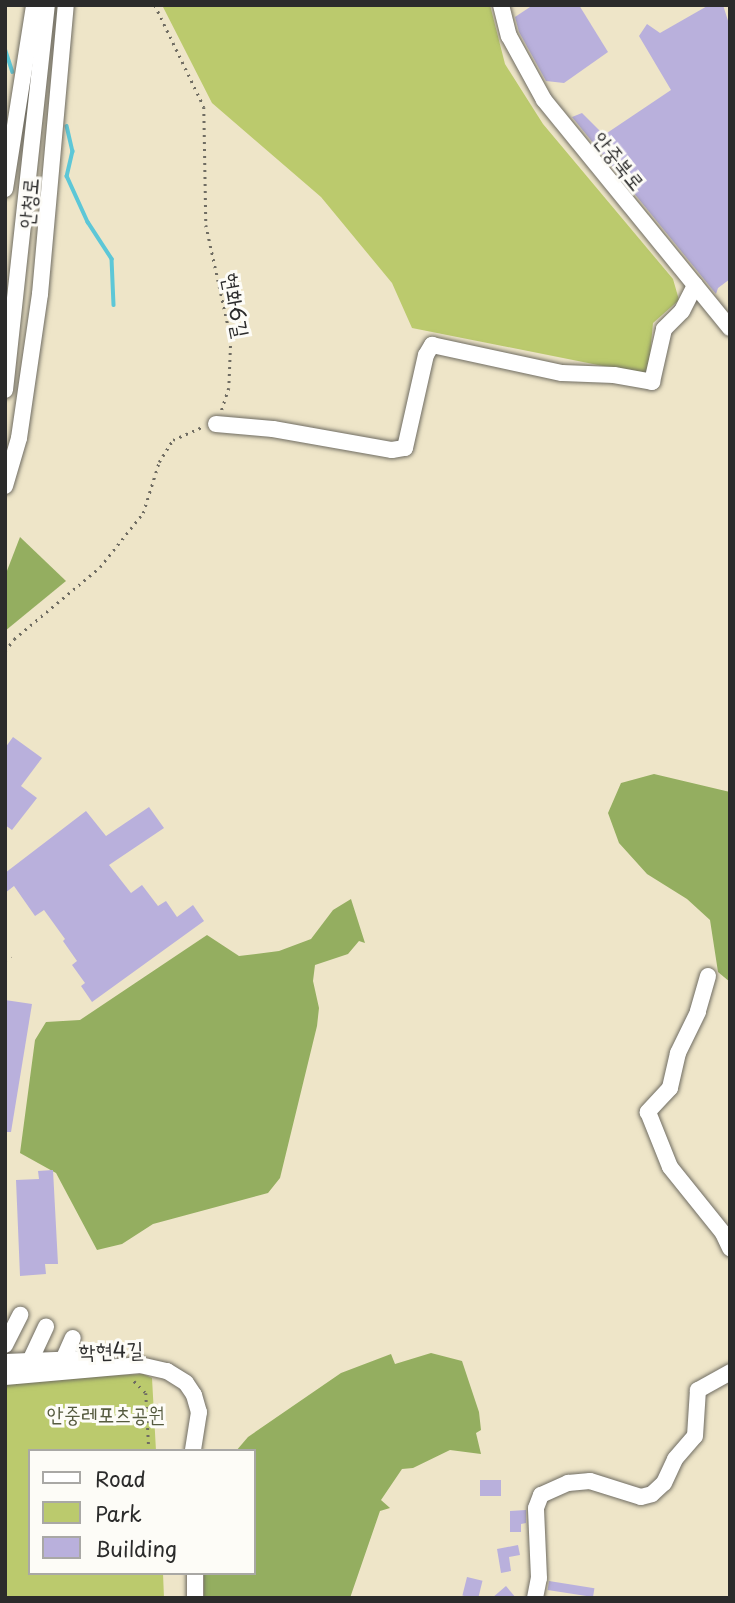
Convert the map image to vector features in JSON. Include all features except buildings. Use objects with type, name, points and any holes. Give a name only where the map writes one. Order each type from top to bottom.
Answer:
[{"type":"street","points":[[5,190],[34,5]]},
{"type":"street","name":"안청로","points":[[5,390],[47,5]]},
{"type":"street","name":"안청로","points":[[5,486],[19,438],[40,293],[66,5]]},
{"type":"street","name":"안중북로","points":[[507,8],[509,36],[544,100],[730,328]]},
{"type":"street","points":[[216,424],[273,429],[392,450],[405,448],[426,355],[432,345],[562,373],[614,374],[652,382],[664,329],[682,311],[695,285]]},
{"type":"street","points":[[708,976],[698,1012],[678,1053],[670,1088],[648,1112],[670,1167],[723,1233],[730,1248]]},
{"type":"street","points":[[5,1346],[20,1315]]},
{"type":"street","points":[[30,1361],[46,1326]]},
{"type":"street","points":[[63,1360],[73,1338]]},
{"type":"street","points":[[5,1362],[106,1357]]},
{"type":"street","name":"학현4길","points":[[5,1377],[140,1365],[167,1371],[186,1383],[194,1395],[199,1412],[193,1449]]},
{"type":"street","points":[[535,1598],[539,1578],[537,1508],[541,1495],[568,1483],[590,1481],[641,1497],[652,1494],[664,1483],[675,1459],[695,1436],[698,1390],[730,1372]]},
{"type":"street","points":[[195,1575],[195,1598]]},
{"type":"path","name":"현화6길","points":[[155,5],[204,107],[206,225],[230,339],[229,388],[216,424]]},
{"type":"path","points":[[5,651],[14,639],[78,588],[109,556],[143,513],[159,462],[173,440],[186,432],[216,424]]},
{"type":"path","points":[[5,960],[11,957]]},
{"type":"path","points":[[135,1380],[146,1393],[149,1449]]},
{"type":"green space","points":[[162,5],[490,5],[505,64],[543,124],[673,279],[679,300],[653,323],[648,375],[412,328],[392,283],[321,197],[212,103]]},
{"type":"green space","points":[[20,537],[66,581],[5,631],[5,576]]},
{"type":"green space","points":[[654,774],[730,792],[730,982],[718,972],[710,920],[687,899],[647,874],[619,843],[608,813],[621,783]]},
{"type":"green space","points":[[351,899],[365,943],[359,941],[348,954],[315,965],[313,981],[319,1008],[317,1026],[280,1178],[268,1193],[153,1224],[122,1244],[97,1250],[56,1173],[20,1153],[35,1040],[46,1022],[80,1020],[207,935],[239,956],[279,951],[311,939],[333,910]]},
{"type":"green space","points":[[431,1353],[462,1361],[479,1412],[481,1430],[476,1433],[481,1454],[450,1450],[413,1468],[402,1469],[381,1500],[390,1508],[380,1511],[350,1598],[204,1598],[204,1575],[256,1575],[256,1449],[238,1449],[248,1437],[341,1373],[391,1354],[395,1364]]},
{"type":"green space","name":"안중레포츠공원","points":[[143,1374],[152,1378],[156,1449],[28,1449],[28,1575],[163,1575],[164,1598],[5,1598],[5,1381]]},
{"type":"waterway","points":[[5,48],[13,72]]},
{"type":"waterway","points":[[67,126],[73,151],[67,176],[88,222],[112,259],[114,305]]}]
